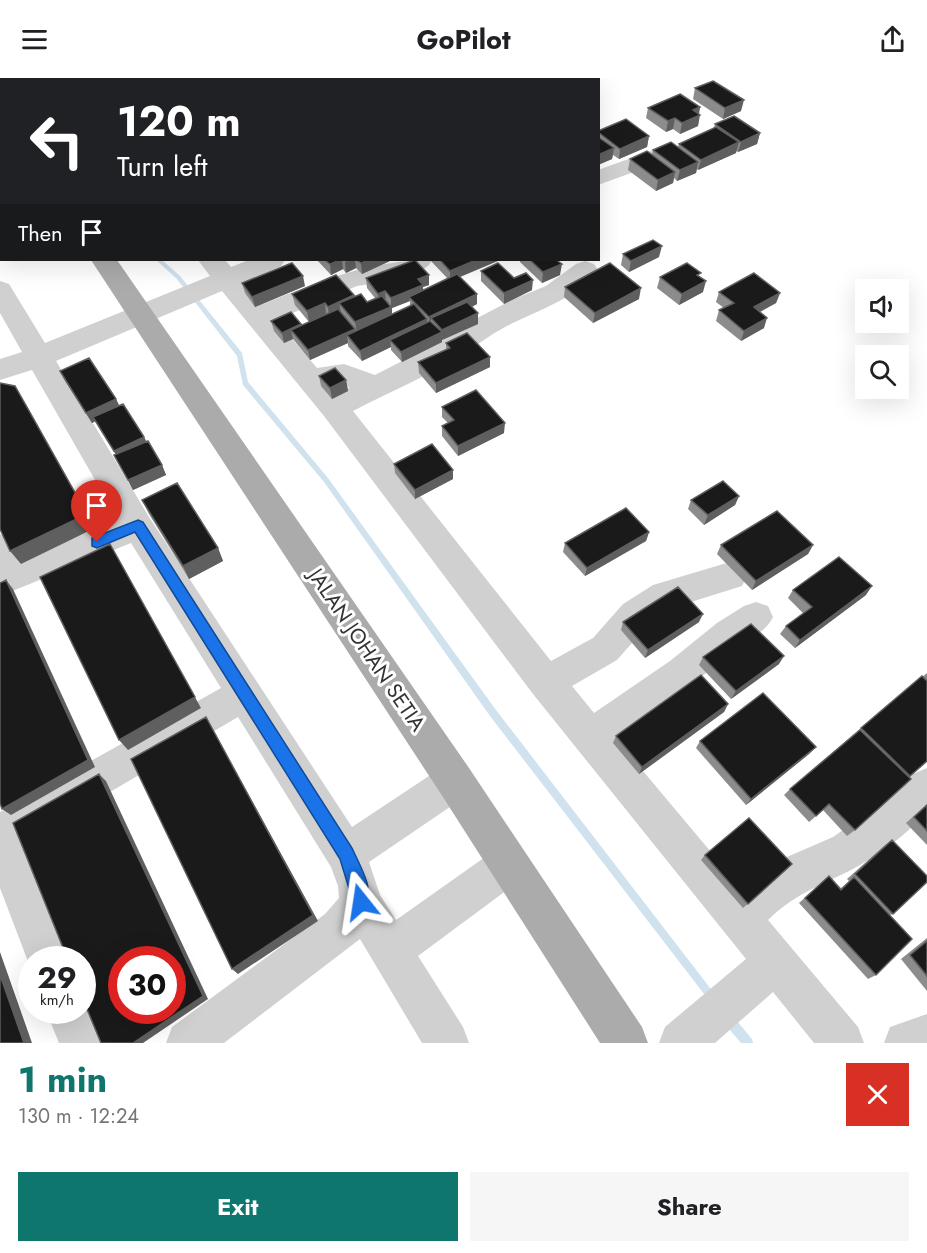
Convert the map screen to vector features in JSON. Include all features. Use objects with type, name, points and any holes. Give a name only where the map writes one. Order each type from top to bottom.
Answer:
[{"type":"main road","name":"JALAN JOHAN SETIA","points":[[105,261],[155,308],[455,781],[626,1043]]},
{"type":"street","points":[[600,177],[688,144]]},
{"type":"street","points":[[0,370],[38,357],[155,308],[218,273],[268,261]]},
{"type":"street","points":[[258,317],[352,278],[395,273],[414,266],[418,261]]},
{"type":"street","points":[[334,408],[453,347],[472,333],[524,305],[555,292],[585,270]]},
{"type":"street","points":[[218,273],[313,381],[546,682],[740,919],[764,970],[842,1043]]},
{"type":"street","points":[[0,290],[138,526],[346,854],[359,886],[361,902],[392,949],[447,1043]]},
{"type":"street","points":[[313,381],[326,375],[343,372],[358,377],[373,387]]},
{"type":"street","points":[[4,569],[138,526]]},
{"type":"street","points":[[546,682],[605,649],[635,615],[665,595],[730,576]]},
{"type":"street","points":[[591,737],[683,672],[729,634],[756,617]]},
{"type":"street","points":[[43,946],[0,834],[244,694]]},
{"type":"street","points":[[346,854],[455,781]]},
{"type":"street","points":[[740,919],[763,897],[801,871],[847,851],[893,819],[927,788]]},
{"type":"street","points":[[392,949],[509,864]]},
{"type":"street","points":[[188,1043],[340,930],[354,916],[361,902]]},
{"type":"street","points":[[684,1039],[764,970]]},
{"type":"street","points":[[73,1024],[81,1043]]},
{"type":"street","points":[[906,1043],[927,1036]]},
{"type":"building","points":[[713,81],[744,100],[725,108],[695,88]]},
{"type":"building","points":[[680,94],[700,107],[693,110],[700,115],[682,123],[675,118],[668,121],[648,108]]},
{"type":"building","points":[[734,116],[760,133],[741,142],[715,124]]},
{"type":"building","points":[[626,119],[649,136],[620,149],[600,134],[600,130]]},
{"type":"building","points":[[716,127],[739,142],[701,160],[679,144]]},
{"type":"building","points":[[600,138],[614,148],[600,154]]},
{"type":"building","points":[[671,142],[698,162],[680,170],[653,150]]},
{"type":"building","points":[[647,151],[675,172],[658,180],[630,159]]},
{"type":"building","points":[[653,240],[662,246],[631,261],[623,254]]},
{"type":"building","points":[[412,261],[416,261],[429,275],[418,279],[423,285],[391,298],[385,291],[378,294],[366,278]]},
{"type":"building","points":[[441,261],[474,261],[450,271]]},
{"type":"building","points":[[531,261],[558,261],[562,264],[543,272]]},
{"type":"building","points":[[292,263],[303,276],[252,297],[242,283]]},
{"type":"building","points":[[498,263],[514,278],[526,273],[533,280],[504,293],[481,271]]},
{"type":"building","points":[[610,263],[641,288],[595,313],[565,287]]},
{"type":"building","points":[[687,263],[701,273],[697,275],[706,281],[682,294],[660,277]]},
{"type":"building","points":[[754,273],[780,293],[754,307],[767,318],[744,331],[719,310],[734,303],[719,292]]},
{"type":"building","points":[[457,274],[477,294],[429,317],[409,297]]},
{"type":"building","points":[[336,275],[354,295],[328,307],[325,303],[307,311],[292,294]]},
{"type":"building","points":[[361,294],[367,302],[382,296],[391,307],[355,322],[339,303]]},
{"type":"building","points":[[467,302],[478,313],[442,330],[431,318]]},
{"type":"building","points":[[414,304],[427,319],[360,351],[347,335]]},
{"type":"building","points":[[338,309],[355,329],[308,350],[291,330]]},
{"type":"building","points":[[291,312],[301,324],[282,333],[271,321]]},
{"type":"building","points":[[430,321],[442,332],[401,352],[390,340]]},
{"type":"building","points":[[467,333],[490,357],[436,383],[418,362],[450,348],[446,343]]},
{"type":"building","points":[[89,358],[116,399],[86,413],[60,371]]},
{"type":"building","points":[[335,368],[346,380],[330,388],[319,376]]},
{"type":"building","points":[[0,383],[15,386],[87,514],[10,551],[0,529]]},
{"type":"building","points":[[476,390],[505,423],[458,446],[442,426],[454,420],[442,407]]},
{"type":"building","points":[[123,404],[144,437],[114,451],[93,417]]},
{"type":"building","points":[[148,441],[162,465],[128,480],[114,455]]},
{"type":"building","points":[[432,444],[453,470],[415,490],[394,464]]},
{"type":"building","points":[[723,481],[739,496],[708,515],[691,500]]},
{"type":"building","points":[[177,483],[218,548],[183,566],[142,500]]},
{"type":"building","points":[[626,508],[649,532],[587,568],[565,543]]},
{"type":"building","points":[[777,511],[813,545],[756,581],[721,545]]},
{"type":"building","points":[[110,544],[195,697],[119,740],[40,577]]},
{"type":"building","points":[[839,557],[872,586],[800,640],[786,626],[812,607],[793,590]]},
{"type":"building","points":[[6,580],[88,760],[2,809],[0,803],[0,583]]},
{"type":"building","points":[[678,587],[703,614],[648,650],[623,622]]},
{"type":"building","points":[[751,624],[784,656],[736,691],[703,657]]},
{"type":"building","points":[[701,675],[728,704],[642,767],[616,736]]},
{"type":"building","points":[[922,676],[927,681],[927,761],[910,776],[861,728]]},
{"type":"building","points":[[763,693],[816,747],[751,799],[700,741]]},
{"type":"building","points":[[206,717],[313,915],[232,969],[131,759]]},
{"type":"building","points":[[860,730],[911,779],[855,830],[829,804],[816,816],[790,789]]},
{"type":"building","points":[[99,774],[180,946],[108,946],[108,1024],[161,1024],[133,1043],[101,1043],[93,1024],[96,1024],[96,946],[62,946],[13,823]]},
{"type":"building","points":[[927,805],[927,831],[914,817]]},
{"type":"building","points":[[749,818],[792,864],[748,904],[705,855]]},
{"type":"building","points":[[892,840],[927,876],[927,882],[893,914],[855,874]]},
{"type":"building","points":[[829,876],[841,890],[854,877],[912,939],[876,975],[805,898]]},
{"type":"building","points":[[927,941],[927,976],[910,955]]},
{"type":"building","points":[[186,960],[203,996],[186,1007]]},
{"type":"building","points":[[0,975],[24,1043],[0,1043]]},
{"type":"waterway","points":[[160,261],[178,277],[240,355],[245,383],[326,480],[493,713],[714,1000]]},
{"type":"waterway","points":[[728,1019],[748,1043]]},
{"type":"route","points":[[97,542],[138,526],[346,854],[359,886],[361,902]]}]
